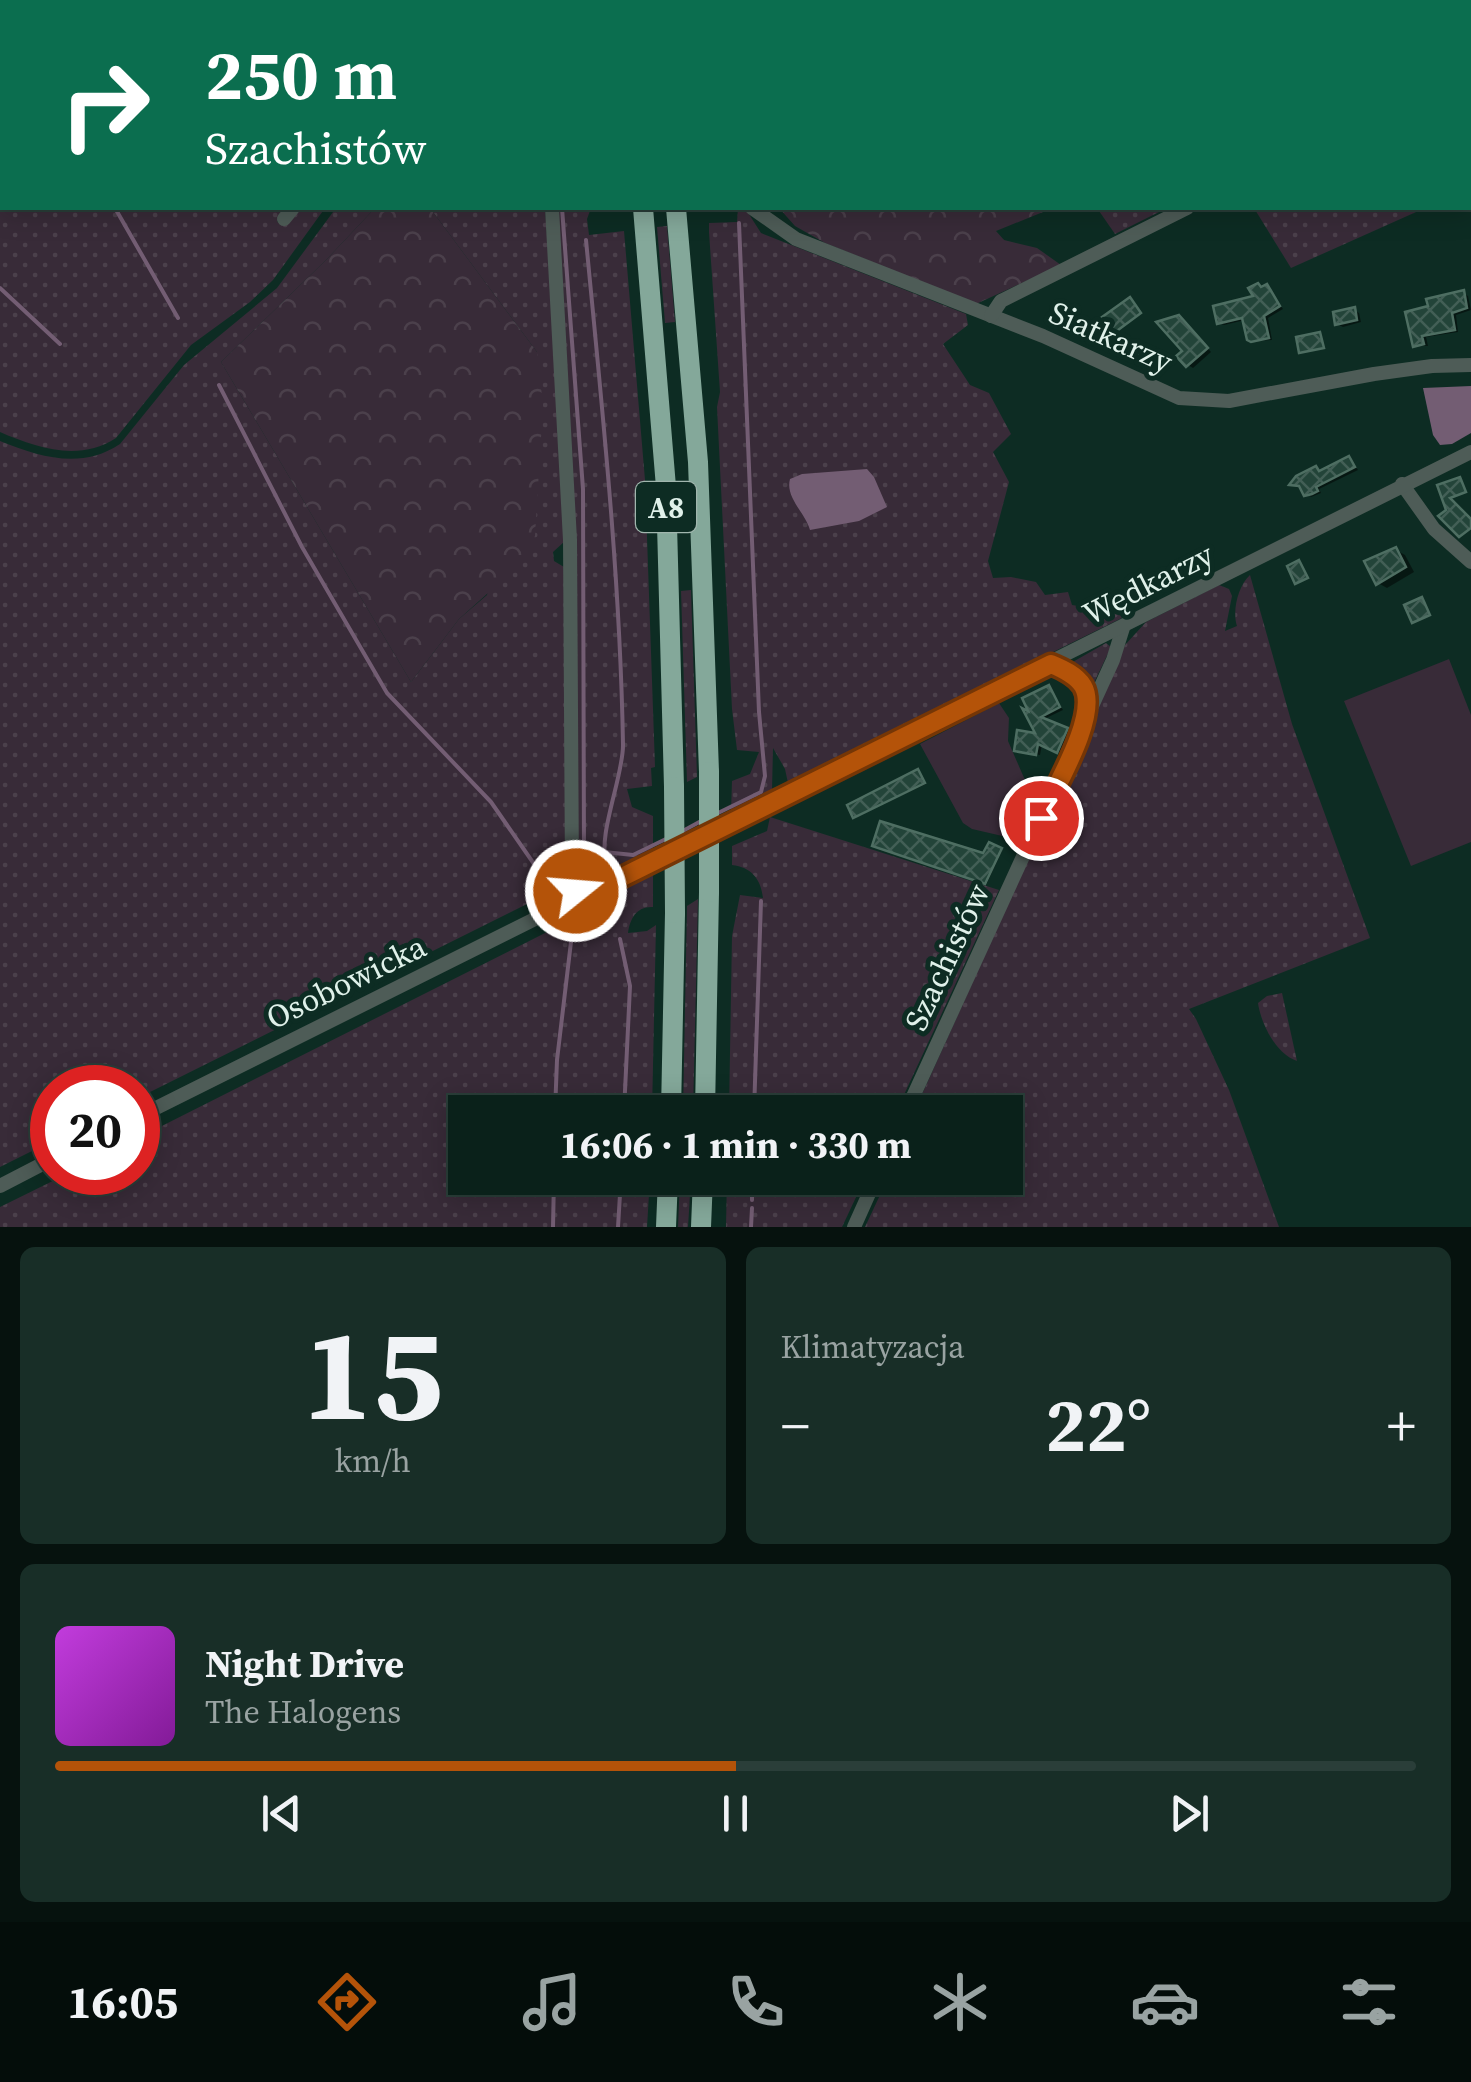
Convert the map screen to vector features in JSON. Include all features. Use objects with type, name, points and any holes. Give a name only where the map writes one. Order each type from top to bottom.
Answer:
[{"type":"highway","name":"A8","points":[[677,216],[698,462],[709,772],[706,1095]]},
{"type":"highway","name":"A8","points":[[644,218],[666,487],[675,913],[670,1095]]},
{"type":"highway","points":[[666,1227],[667,1195]]},
{"type":"highway","points":[[701,1227],[702,1195]]},
{"type":"street","points":[[552,210],[570,540],[572,877],[580,898]]},
{"type":"street","name":"Siatkarzy","points":[[755,210],[796,239],[1043,336],[1179,398],[1229,400],[1374,374],[1471,365]]},
{"type":"street","points":[[991,316],[1001,302],[1183,210]]},
{"type":"street","name":"Wędkarzy","points":[[580,898],[1471,452]]},
{"type":"street","points":[[1402,484],[1434,529],[1471,562]]},
{"type":"street","name":"Szachistów","points":[[914,1095],[1121,642],[1123,628]]},
{"type":"street","points":[[1051,664],[1082,684],[1088,714]]},
{"type":"street","name":"Osobowicka","points":[[160,1106],[580,898]]},
{"type":"street","points":[[0,1186],[30,1170]]},
{"type":"street","points":[[854,1227],[868,1195]]},
{"type":"green space","points":[[0,210],[286,210],[277,222],[286,224],[298,210],[324,210],[273,280],[191,345],[116,438],[73,451],[43,447],[0,432]]},
{"type":"green space","points":[[335,210],[373,210],[221,362],[411,682],[459,619],[487,595],[537,352],[431,210],[545,210],[565,541],[553,552],[554,561],[564,567],[566,878],[561,876],[531,902],[160,1087],[160,1065],[30,1065],[30,1152],[0,1167],[0,441],[60,458],[105,452],[120,444],[184,365],[277,288]]},
{"type":"green space","points":[[373,210],[431,210],[537,352],[543,405],[535,536],[516,568],[459,619],[411,682],[221,362]]},
{"type":"green space","points":[[556,210],[590,210],[589,235],[624,231],[645,480],[655,767],[651,768],[652,786],[627,789],[632,807],[653,816],[653,854],[593,882],[578,875]]},
{"type":"green space","points":[[738,210],[746,210],[761,233],[966,314],[968,325],[943,344],[970,385],[989,393],[1011,434],[993,452],[1009,482],[988,561],[993,578],[1036,582],[1045,595],[1068,592],[1072,605],[1084,607],[1112,599],[1122,618],[788,783],[773,748],[772,789],[763,798],[731,812],[732,781],[750,774],[759,752],[737,750],[732,709],[709,223],[737,222]]},
{"type":"green space","points":[[781,210],[1044,210],[996,231],[1004,240],[1037,248],[1061,265],[976,304],[825,243],[795,226]]},
{"type":"green space","points":[[1098,210],[1163,210],[1115,234]]},
{"type":"green space","points":[[1255,210],[1421,210],[1291,268]]},
{"type":"green space","points":[[667,226],[675,322],[665,323],[657,227]]},
{"type":"green space","points":[[1250,575],[1292,724],[1370,938],[1189,1009],[1229,1090],[1279,1227],[865,1227],[880,1195],[1023,1195],[1023,1095],[922,1095],[1125,645],[1146,622],[1219,585],[1229,589],[1232,596],[1225,631],[1237,626],[1235,613],[1242,586]]},
{"type":"green space","points":[[691,590],[697,777],[687,782],[681,591]]},
{"type":"green space","points":[[1106,643],[1111,647],[1092,687],[1071,663]]},
{"type":"green space","points":[[1449,659],[1471,715],[1471,842],[1411,866],[1344,701]]},
{"type":"green space","points":[[999,703],[1009,718],[1008,741],[1025,780],[1011,838],[972,829],[963,823],[920,744]]},
{"type":"green space","points":[[770,817],[999,890],[904,1095],[729,1095],[732,936],[740,895],[763,898],[754,875],[732,865],[732,846],[767,831]]},
{"type":"green space","points":[[653,870],[653,907],[635,914],[628,933],[647,931],[656,925],[652,1095],[448,1095],[448,1195],[649,1195],[647,1227],[0,1227],[0,1207],[30,1192],[160,1195],[160,1127],[549,931],[546,924],[553,920],[603,900],[614,909],[618,906],[616,892]]},
{"type":"green space","points":[[698,899],[693,1095],[683,1095],[687,906]]},
{"type":"green space","points":[[1282,993],[1297,1061],[1276,1045],[1258,1003]]},
{"type":"green space","points":[[679,1195],[690,1195],[688,1227],[678,1227]]},
{"type":"green space","points":[[727,1195],[857,1195],[842,1227],[726,1227]]},
{"type":"shaded area","points":[[1471,386],[1471,433],[1452,444],[1440,445],[1433,435],[1423,388]]},
{"type":"shaded area","points":[[867,469],[887,507],[859,521],[810,530],[790,492],[790,479],[802,474]]},
{"type":"building","points":[[1258,283],[1261,287],[1267,284],[1280,306],[1264,316],[1269,338],[1251,342],[1247,340],[1242,318],[1217,324],[1213,306],[1253,296],[1248,288]]},
{"type":"building","points":[[1464,290],[1467,308],[1452,313],[1455,330],[1422,336],[1424,344],[1413,347],[1405,312],[1428,306],[1426,299]]},
{"type":"building","points":[[1130,297],[1141,313],[1114,333],[1102,317]]},
{"type":"building","points":[[1355,307],[1357,320],[1335,325],[1333,312]]},
{"type":"building","points":[[1179,315],[1208,348],[1186,367],[1176,356],[1182,351],[1156,322]]},
{"type":"building","points":[[1320,332],[1324,348],[1299,353],[1296,337]]},
{"type":"building","points":[[1119,336],[1154,361],[1148,370],[1113,345]]},
{"type":"building","points":[[1349,456],[1355,467],[1316,487],[1318,491],[1312,494],[1304,496],[1299,486],[1289,485],[1296,476],[1316,466],[1319,471]]},
{"type":"building","points":[[1460,477],[1466,492],[1450,498],[1471,519],[1471,528],[1459,537],[1438,516],[1446,510],[1437,485]]},
{"type":"building","points":[[1396,547],[1406,567],[1376,585],[1364,561]]},
{"type":"building","points":[[1299,560],[1308,578],[1295,584],[1287,566]]},
{"type":"building","points":[[1422,597],[1430,615],[1412,623],[1404,605]]},
{"type":"building","points":[[1049,685],[1060,707],[1041,717],[1068,728],[1057,753],[1038,744],[1036,755],[1014,751],[1017,730],[1035,733],[1022,708],[1028,711],[1022,698]]},
{"type":"building","points":[[918,769],[925,783],[853,818],[847,805]]},
{"type":"building","points":[[880,821],[983,853],[989,842],[1002,848],[985,884],[872,846]]},
{"type":"waterway","points":[[116,210],[178,318]]},
{"type":"waterway","points":[[562,210],[583,489],[584,863]]},
{"type":"waterway","points":[[716,814],[761,792],[765,776],[739,223]]},
{"type":"waterway","points":[[586,240],[609,491],[621,681],[623,744],[607,823],[607,864]]},
{"type":"waterway","points":[[0,288],[60,344]]},
{"type":"waterway","points":[[219,385],[302,547],[387,693],[491,802],[550,887]]},
{"type":"waterway","points":[[681,832],[703,820]]},
{"type":"waterway","points":[[604,852],[633,855],[668,838]]},
{"type":"waterway","points":[[755,1095],[761,901]]},
{"type":"waterway","points":[[556,1095],[573,925]]},
{"type":"waterway","points":[[620,939],[630,986],[625,1095]]},
{"type":"waterway","points":[[553,1227],[554,1195]]},
{"type":"waterway","points":[[618,1227],[620,1195]]},
{"type":"waterway","points":[[752,1195],[752,1200]]},
{"type":"waterway","points":[[751,1227],[752,1208]]},
{"type":"route","points":[[576,891],[580,898],[1051,664],[1082,684],[1088,714],[1041,818]]}]
